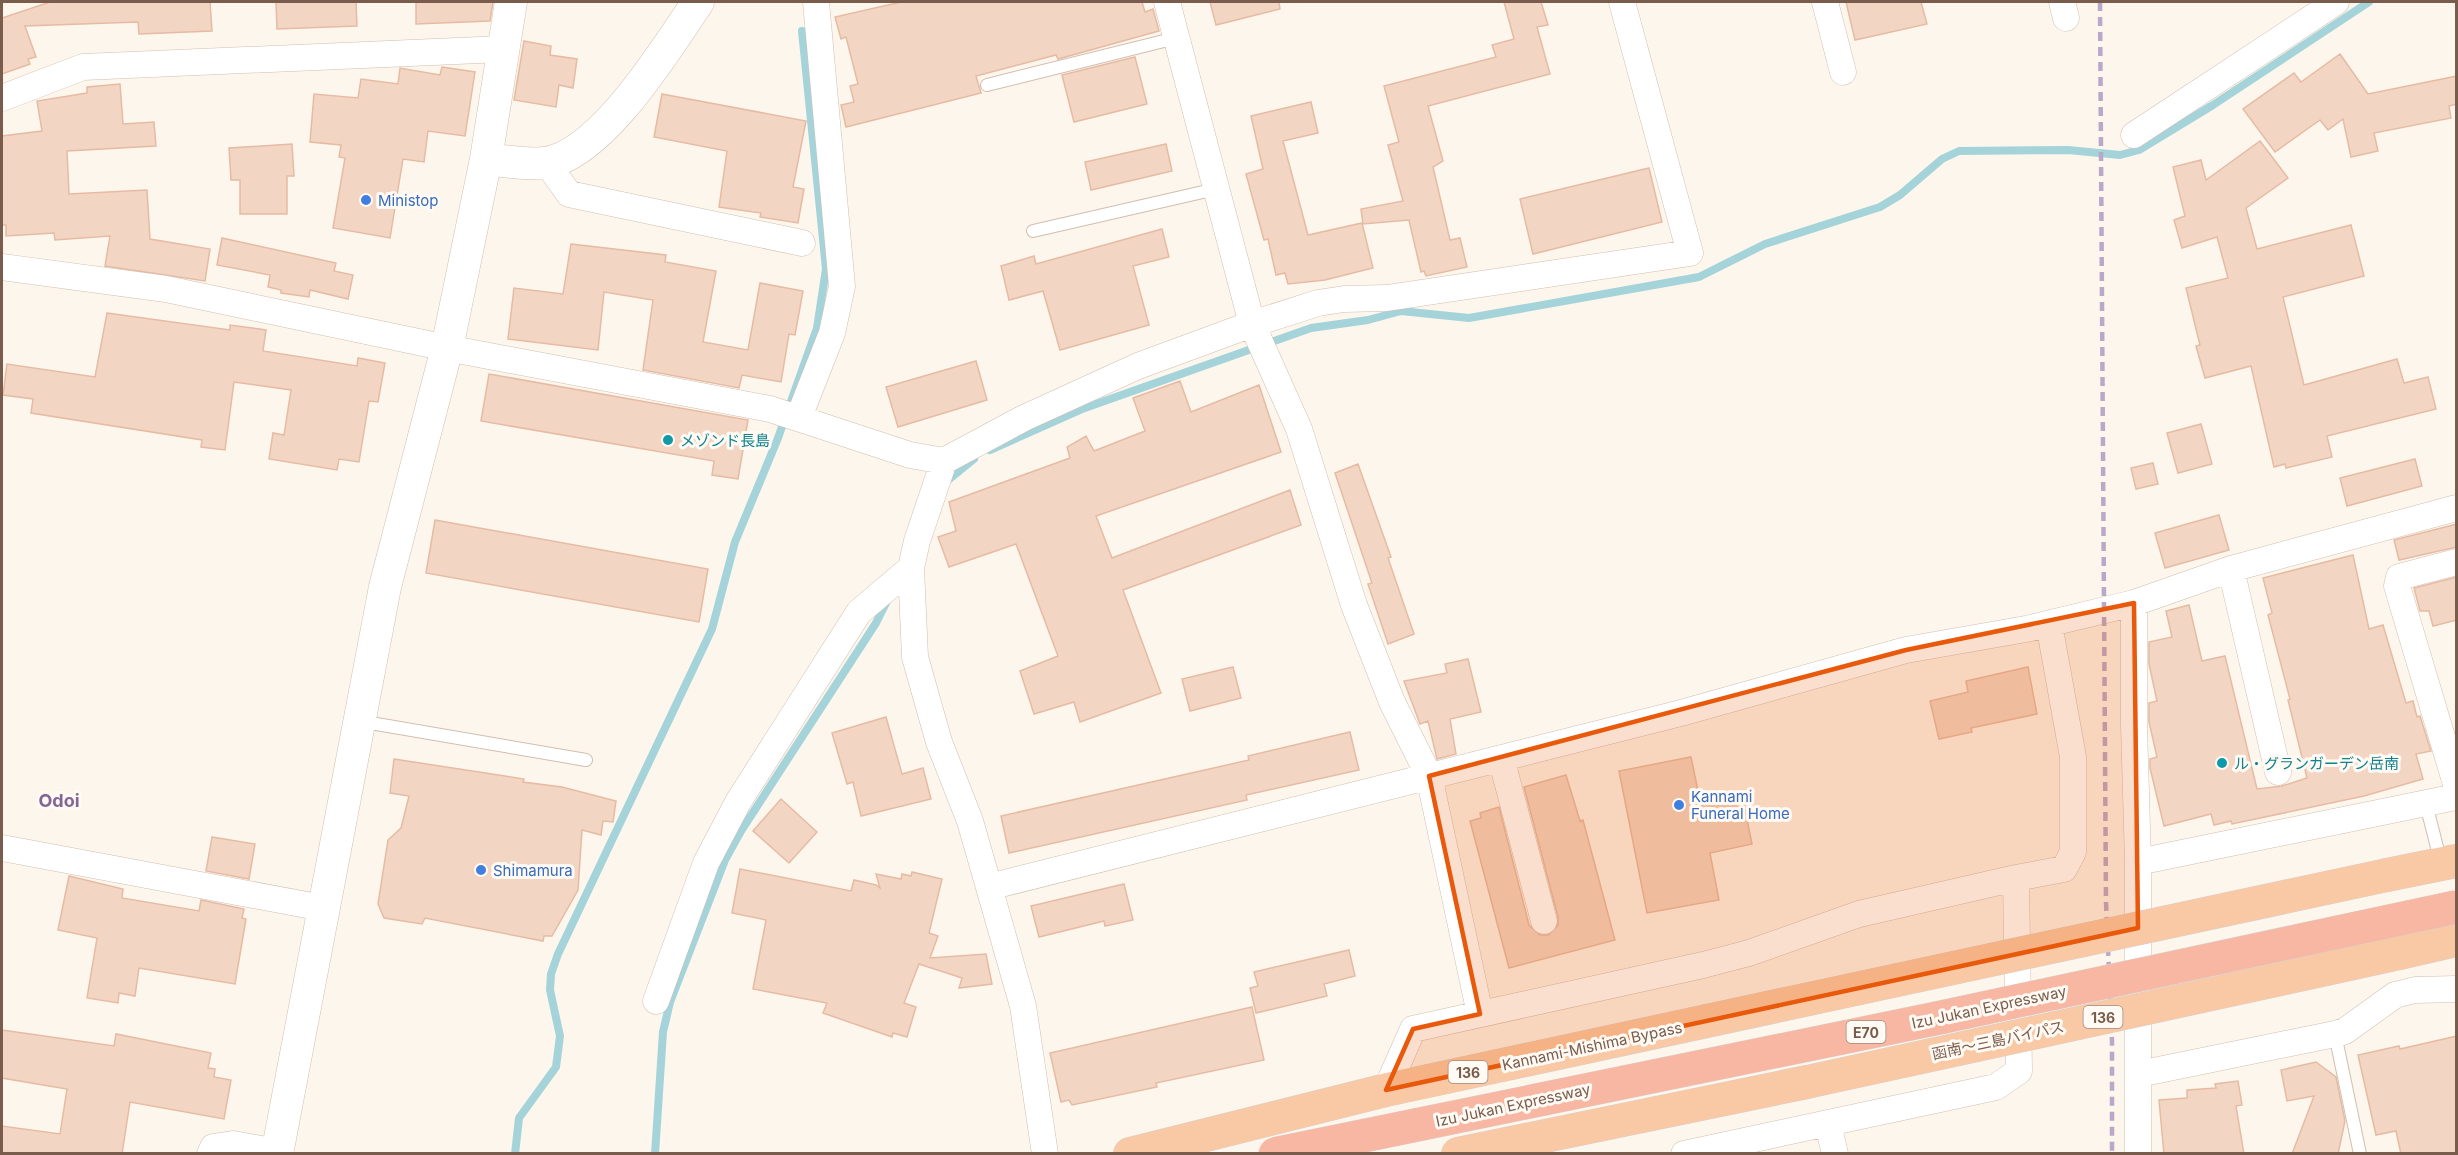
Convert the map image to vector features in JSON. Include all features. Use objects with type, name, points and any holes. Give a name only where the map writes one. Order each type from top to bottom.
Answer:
[{"type":"highway","name":"Kannami-Mishima Bypass","points":[[1130,1154],[1386,1090],[2387,875],[2448,858]]},
{"type":"highway","name":"Izu Jukan Expressway","points":[[1275,1154],[1950,1015],[2457,907]]},
{"type":"highway","name":"函南～三島バイパス","points":[[1458,1154],[1807,1082],[2457,940]]},
{"type":"street","points":[[210,1154],[213,1147],[233,1144],[277,1153],[385,587],[447,348],[486,159],[511,2]]},
{"type":"street","points":[[486,159],[547,163],[574,151],[624,106],[698,2]]},
{"type":"street","points":[[799,417],[832,333],[842,286],[816,2]]},
{"type":"street","points":[[1167,2],[1252,324],[1299,429],[1332,538],[1379,670],[1429,777],[1480,1014]]},
{"type":"street","points":[[2,267],[166,289],[447,348],[771,409],[910,455],[944,461],[1024,418],[1138,366],[1252,324],[1318,303],[1344,299],[1388,298],[1690,253],[1622,2]]},
{"type":"street","points":[[1825,2],[1843,72]]},
{"type":"street","points":[[2134,135],[2336,2]]},
{"type":"street","points":[[2,98],[83,68],[503,49]]},
{"type":"street","points":[[547,163],[569,194],[802,243]]},
{"type":"street","points":[[944,461],[917,541],[911,568],[915,657],[921,684],[970,821],[1023,1006],[1045,1154]]},
{"type":"street","points":[[989,887],[1681,713],[1906,650],[2049,624],[2134,603],[2231,569],[2457,508]]},
{"type":"street","points":[[2457,562],[2399,577],[2397,586],[2457,784]]},
{"type":"street","points":[[656,1001],[706,863],[738,802],[859,612],[911,568]]},
{"type":"street","points":[[2231,569],[2278,772]]},
{"type":"street","points":[[2134,603],[2134,726],[2138,862],[2138,1154]]},
{"type":"street","points":[[1386,1090],[1413,1029],[1703,965],[1749,953],[1859,914],[2064,869],[2073,852],[2073,757],[2049,624]]},
{"type":"street","points":[[1501,758],[1544,921]]},
{"type":"street","points":[[2138,862],[2457,797]]},
{"type":"street","points":[[2,848],[323,908]]},
{"type":"street","points":[[1694,1152],[1996,1087],[2019,1071],[2016,878]]},
{"type":"street","points":[[2139,1074],[2336,1034],[2345,1031],[2396,995],[2415,990],[2457,989]]},
{"type":"street","points":[[1828,1124],[1835,1154]]},
{"type":"lane","points":[[987,85],[1176,38]]},
{"type":"lane","points":[[1033,231],[1216,189]]},
{"type":"lane","points":[[359,721],[586,760]]},
{"type":"lane","points":[[2426,804],[2448,858]]},
{"type":"lane","points":[[2336,1034],[2360,1154]]},
{"type":"highlighted area","points":[[2134,603],[2138,928],[1386,1090],[1413,1029],[1480,1014],[1429,776],[1906,650]]},
{"type":"building","points":[[50,2],[210,2],[212,31],[139,34],[138,22],[25,26],[36,57],[28,59],[30,64],[2,74],[2,18]]},
{"type":"building","points":[[276,2],[356,2],[357,26],[277,29]]},
{"type":"building","points":[[416,2],[493,2],[490,21],[416,24]]},
{"type":"building","points":[[901,2],[1142,2],[1145,12],[1153,9],[1159,31],[1058,59],[1056,55],[976,76],[981,93],[846,127],[841,105],[854,102],[850,86],[858,84],[846,37],[841,39],[835,17]]},
{"type":"building","points":[[1210,2],[1279,2],[1280,9],[1216,25]]},
{"type":"building","points":[[1504,2],[1541,2],[1548,25],[1537,27],[1550,74],[1428,106],[1443,161],[1433,167],[1450,240],[1460,238],[1467,267],[1426,276],[1424,271],[1421,272],[1409,220],[1363,224],[1361,209],[1403,201],[1388,145],[1399,142],[1384,86],[1496,57],[1492,45],[1514,39]]},
{"type":"building","points":[[1846,2],[1921,2],[1927,24],[1855,40]]},
{"type":"building","points":[[524,41],[551,46],[550,55],[577,59],[573,88],[559,85],[556,107],[514,100]]},
{"type":"building","points":[[2340,54],[2368,94],[2457,76],[2457,104],[2449,106],[2451,118],[2374,133],[2378,151],[2351,157],[2343,119],[2328,130],[2320,120],[2275,152],[2243,109],[2294,73],[2301,82]]},
{"type":"building","points":[[1135,57],[1147,104],[1074,122],[1062,75]]},
{"type":"building","points":[[442,67],[475,72],[465,136],[428,131],[424,162],[403,159],[390,238],[333,228],[345,158],[339,157],[341,145],[310,142],[314,94],[358,98],[361,79],[398,84],[400,68],[440,75]]},
{"type":"building","points":[[120,84],[123,124],[154,122],[156,146],[67,151],[69,194],[147,190],[150,239],[210,249],[205,281],[105,266],[110,236],[55,240],[54,233],[6,236],[6,225],[2,225],[2,136],[42,131],[37,101],[87,93],[87,87]]},
{"type":"building","points":[[662,94],[806,121],[793,187],[804,189],[798,223],[760,217],[761,213],[719,207],[727,151],[654,137]]},
{"type":"building","points":[[1311,102],[1318,133],[1283,141],[1308,235],[1362,223],[1373,268],[1325,280],[1288,284],[1285,273],[1276,275],[1268,239],[1264,240],[1246,174],[1263,169],[1251,116]]},
{"type":"building","points":[[2260,141],[2288,178],[2246,208],[2257,249],[2351,225],[2364,276],[2283,297],[2304,385],[2397,359],[2404,383],[2428,377],[2436,409],[2327,436],[2332,457],[2286,468],[2285,464],[2274,467],[2251,366],[2205,378],[2196,346],[2200,345],[2186,288],[2228,278],[2217,237],[2182,248],[2174,220],[2185,216],[2173,167],[2201,160],[2206,180]]},
{"type":"building","points":[[292,144],[294,176],[287,176],[287,214],[240,214],[240,180],[231,180],[229,148]]},
{"type":"building","points":[[1166,144],[1172,171],[1091,190],[1085,162]]},
{"type":"building","points":[[1649,168],[1662,222],[1533,254],[1520,199]]},
{"type":"building","points":[[1162,229],[1169,257],[1133,266],[1149,325],[1060,350],[1043,291],[1009,300],[1001,266],[1034,256],[1036,264]]},
{"type":"building","points":[[222,238],[336,263],[334,271],[353,275],[348,299],[310,290],[309,297],[281,293],[281,290],[268,287],[270,275],[217,265]]},
{"type":"building","points":[[571,244],[666,255],[665,262],[716,271],[703,342],[748,350],[760,283],[803,291],[795,335],[789,334],[781,382],[742,375],[739,388],[643,370],[653,300],[604,292],[598,350],[508,339],[514,288],[563,294]]},
{"type":"building","points":[[107,313],[230,330],[230,325],[266,330],[263,351],[357,366],[358,358],[385,363],[378,402],[369,401],[359,462],[339,459],[337,470],[269,459],[273,433],[284,435],[291,390],[234,382],[225,450],[201,447],[202,440],[31,413],[33,399],[3,395],[7,364],[95,377]]},
{"type":"building","points":[[976,361],[987,400],[898,427],[886,387]]},
{"type":"building","name":"メゾンド長島","points":[[489,374],[748,420],[738,479],[712,475],[714,461],[481,421]]},
{"type":"building","points":[[1180,381],[1191,412],[1259,385],[1281,452],[1096,516],[1112,558],[1290,490],[1301,525],[1123,590],[1161,693],[1080,722],[1074,702],[1034,714],[1020,671],[1058,656],[1016,544],[949,567],[938,537],[956,531],[949,502],[1070,458],[1067,447],[1086,436],[1094,451],[1145,431],[1133,398]]},
{"type":"building","points":[[2201,424],[2212,464],[2178,473],[2167,433]]},
{"type":"building","points":[[2415,459],[2422,486],[2347,506],[2340,478]]},
{"type":"building","points":[[2153,463],[2158,484],[2136,489],[2131,468]]},
{"type":"building","points":[[1358,464],[1391,557],[1388,558],[1414,634],[1388,644],[1368,584],[1372,583],[1335,473]]},
{"type":"building","points":[[2219,515],[2229,550],[2165,568],[2155,533]]},
{"type":"building","points":[[435,520],[708,569],[699,622],[426,573]]},
{"type":"building","points":[[2457,524],[2457,547],[2399,560],[2394,540]]},
{"type":"building","points":[[2353,555],[2369,629],[2383,625],[2406,703],[2413,701],[2431,751],[2416,754],[2423,779],[2364,796],[2232,824],[2231,821],[2214,825],[2211,814],[2164,826],[2150,768],[2150,759],[2157,757],[2149,722],[2149,703],[2157,701],[2149,664],[2149,642],[2172,637],[2166,611],[2189,605],[2202,661],[2225,656],[2257,789],[2282,786],[2307,778],[2288,700],[2290,699],[2268,615],[2272,613],[2263,578]]},
{"type":"building","points":[[2457,577],[2457,620],[2433,626],[2429,611],[2420,611],[2414,588]]},
{"type":"building","points":[[1468,659],[1481,712],[1450,719],[1456,754],[1437,759],[1428,721],[1420,724],[1404,681],[1447,673],[1445,664]]},
{"type":"building","points":[[1233,667],[1241,698],[1190,711],[1182,679]]},
{"type":"building","points":[[2028,667],[2037,714],[1971,728],[1972,732],[1939,739],[1930,701],[1968,692],[1966,681]]},
{"type":"building","points":[[886,717],[902,774],[923,768],[931,799],[861,816],[853,782],[847,784],[832,733]]},
{"type":"building","points":[[1350,732],[1359,770],[1246,795],[1247,800],[1009,853],[1001,816],[1249,760],[1248,756]]},
{"type":"building","points":[[1691,757],[1701,805],[1742,795],[1752,844],[1710,853],[1719,900],[1647,913],[1619,771]]},
{"type":"building","name":"Shimamura","points":[[394,759],[524,779],[523,782],[562,787],[616,801],[613,822],[603,821],[601,835],[582,830],[578,890],[552,936],[544,936],[543,941],[425,918],[422,924],[384,918],[378,904],[388,840],[401,828],[409,796],[390,793]]},
{"type":"building","points":[[1566,775],[1580,821],[1583,820],[1615,940],[1509,968],[1470,821],[1481,818],[1480,813],[1499,807],[1529,925],[1540,935],[1548,935],[1558,925],[1558,917],[1524,787]]},
{"type":"building","points":[[781,799],[817,832],[789,863],[753,831]]},
{"type":"building","points":[[212,837],[255,844],[249,879],[206,871]]},
{"type":"building","points":[[740,869],[851,891],[854,880],[880,888],[876,874],[901,879],[902,874],[911,876],[912,872],[942,879],[929,933],[938,936],[930,958],[986,954],[992,984],[959,988],[962,978],[919,964],[904,1003],[916,1007],[907,1037],[893,1033],[892,1037],[823,1013],[827,1003],[753,989],[766,920],[732,913]]},
{"type":"building","points":[[69,876],[123,889],[122,898],[199,911],[201,900],[244,909],[242,918],[246,919],[235,984],[139,968],[135,996],[119,993],[118,1003],[87,998],[97,938],[58,930]]},
{"type":"building","points":[[1124,884],[1133,920],[1105,926],[1104,921],[1039,937],[1031,906]]},
{"type":"building","points":[[1349,950],[1355,976],[1324,984],[1327,996],[1256,1013],[1250,988],[1258,986],[1254,972]]},
{"type":"building","points":[[1252,1007],[1264,1060],[1156,1083],[1157,1087],[1072,1105],[1069,1100],[1061,1102],[1050,1053]]},
{"type":"building","points":[[2,1030],[114,1046],[116,1034],[211,1053],[208,1068],[215,1069],[214,1077],[231,1080],[224,1119],[130,1102],[122,1154],[2,1154],[2,1126],[60,1134],[67,1089],[2,1078]]},
{"type":"building","points":[[2457,1036],[2457,1154],[2401,1154],[2396,1131],[2376,1135],[2358,1055],[2399,1046],[2400,1049]]},
{"type":"building","points":[[2316,1062],[2336,1077],[2345,1121],[2338,1154],[2292,1154],[2314,1096],[2287,1101],[2281,1070]]},
{"type":"building","points":[[2238,1081],[2242,1105],[2236,1106],[2244,1154],[2164,1154],[2159,1100],[2187,1098],[2187,1090],[2216,1088],[2215,1084]]},
{"type":"waterway","points":[[990,450],[1082,409],[1311,328],[1368,320],[1401,311],[1469,318],[1699,277],[1765,244],[1880,207],[1900,195],[1942,159],[1959,151],[2068,150],[2120,155],[2139,150],[2213,105],[2369,2]]},
{"type":"waterway","points":[[515,1154],[519,1118],[556,1067],[560,1036],[550,990],[551,974],[558,954],[712,629],[735,542],[778,438],[817,328],[826,269],[802,31]]},
{"type":"waterway","points":[[947,481],[974,459]]},
{"type":"waterway","points":[[655,1154],[663,1032],[670,1002],[725,860],[741,831],[876,623],[887,601]]},
{"type":"railway","points":[[2100,2],[2106,902],[2112,1041],[2112,1154]]},
{"type":"place","name":"Ministop","points":[[366,200]]},
{"type":"place","name":"メゾンド長島","points":[[668,440]]},
{"type":"place","name":"ル・グランガーデン岳南","points":[[2222,763]]},
{"type":"place","name":"Kannami Funeral Home","points":[[1679,805]]},
{"type":"place","name":"Shimamura","points":[[481,870]]},
{"type":"district","name":"Odoi","points":[[59,800]]}]
